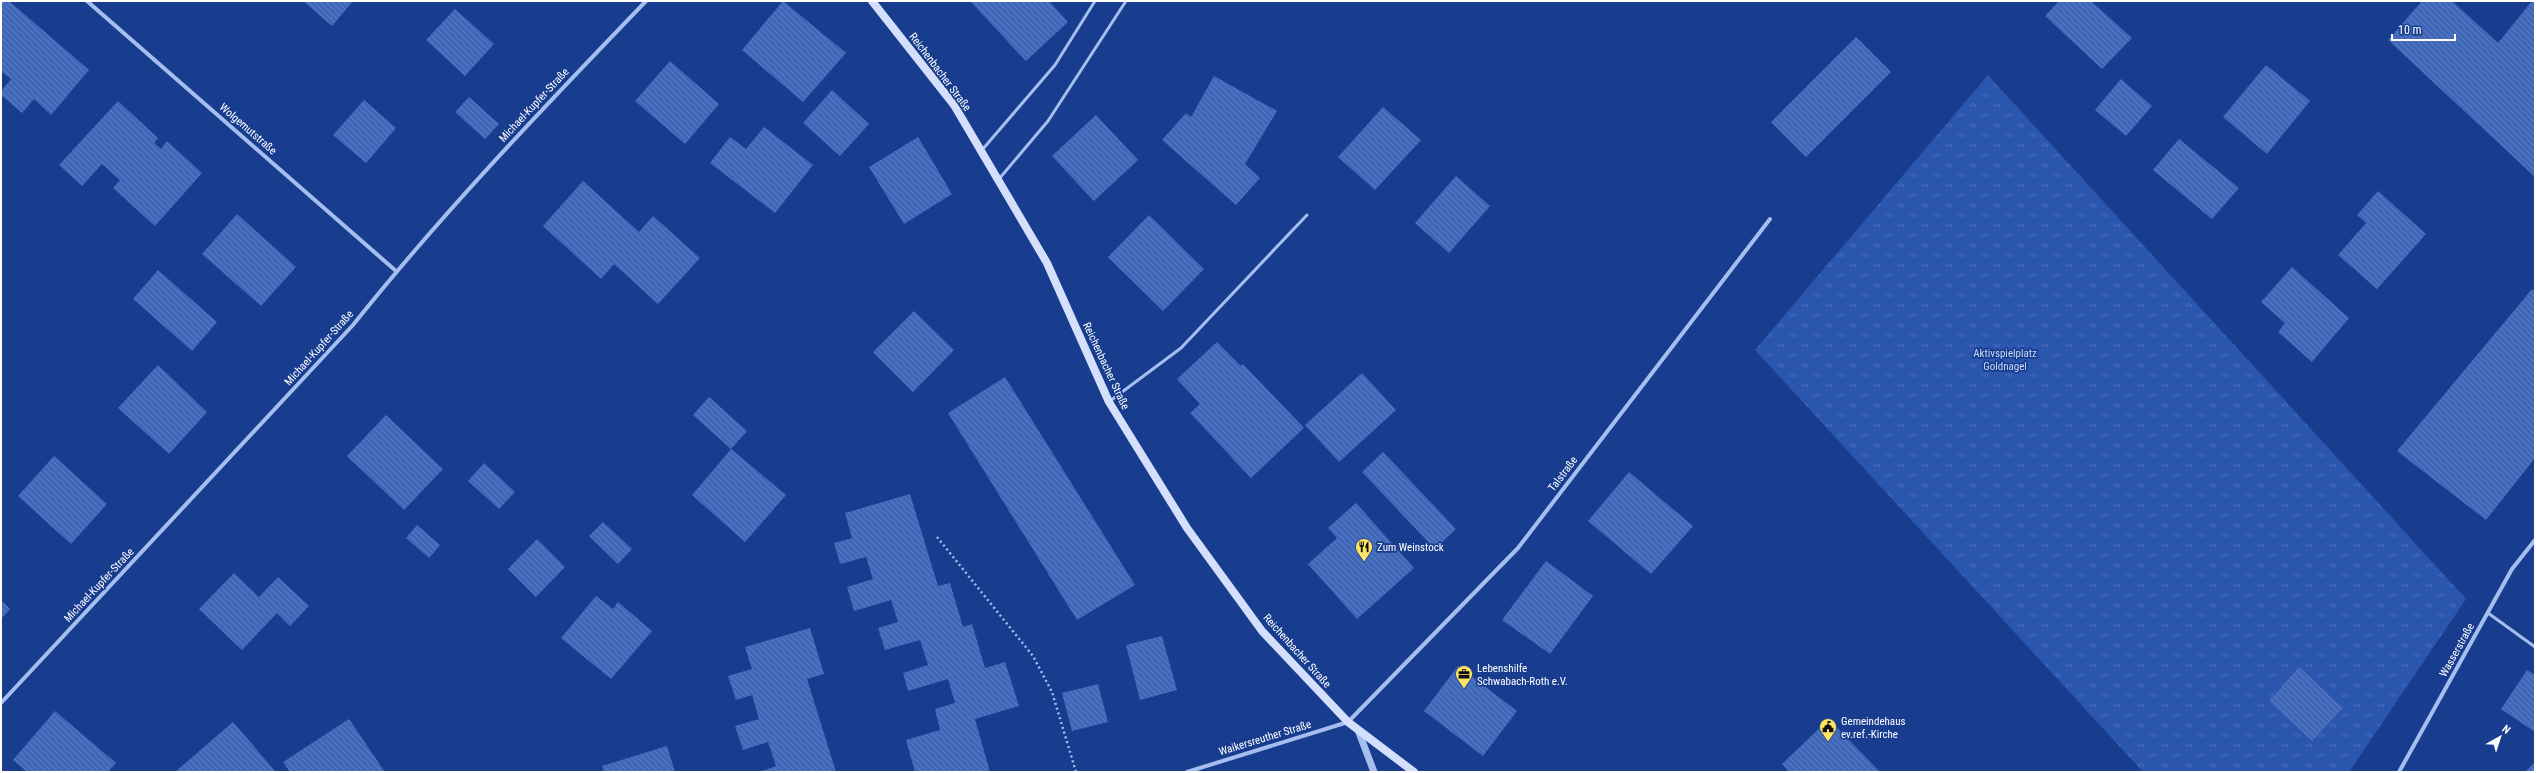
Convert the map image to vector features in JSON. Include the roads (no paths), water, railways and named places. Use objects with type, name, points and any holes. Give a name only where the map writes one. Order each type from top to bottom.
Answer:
[{"type":"main road","name":"Reichenbacher Straße","points":[[872,1],[954,104],[980,152],[1047,263],[1109,402],[1187,528],[1262,631],[1348,722],[1414,772]]},
{"type":"street","name":"Wolgemutstraße","points":[[87,1],[396,271]]},
{"type":"street","name":"Michael-Kupfer-Straße","points":[[1,703],[353,325],[396,271],[520,133],[646,1]]},
{"type":"street","name":"Talstraße","points":[[1348,722],[1518,548],[1770,219]]},
{"type":"street","name":"Wasserstraße","points":[[2399,772],[2512,570],[2535,540]]},
{"type":"street","name":"Waikersreuther Straße","points":[[1187,772],[1348,722]]},
{"type":"street","points":[[1358,730],[1374,772]]},
{"type":"lane","points":[[980,152],[1055,65],[1095,1]]},
{"type":"lane","points":[[998,180],[1048,121],[1126,1]]},
{"type":"lane","points":[[1109,402],[1181,348],[1306,215]]},
{"type":"lane","points":[[2488,613],[2535,647]]},
{"type":"place","name":"Zum Weinstock","points":[[1364,562]]},
{"type":"place","name":"Lebenshilfe Schwabach-Roth e.V.","points":[[1464,689]]},
{"type":"place","name":"Gemeindehaus ev.ref.-Kirche","points":[[1828,742]]},
{"type":"park label","name":"Aktivspielplatz Goldnagel","points":[[2005,359]]}]
